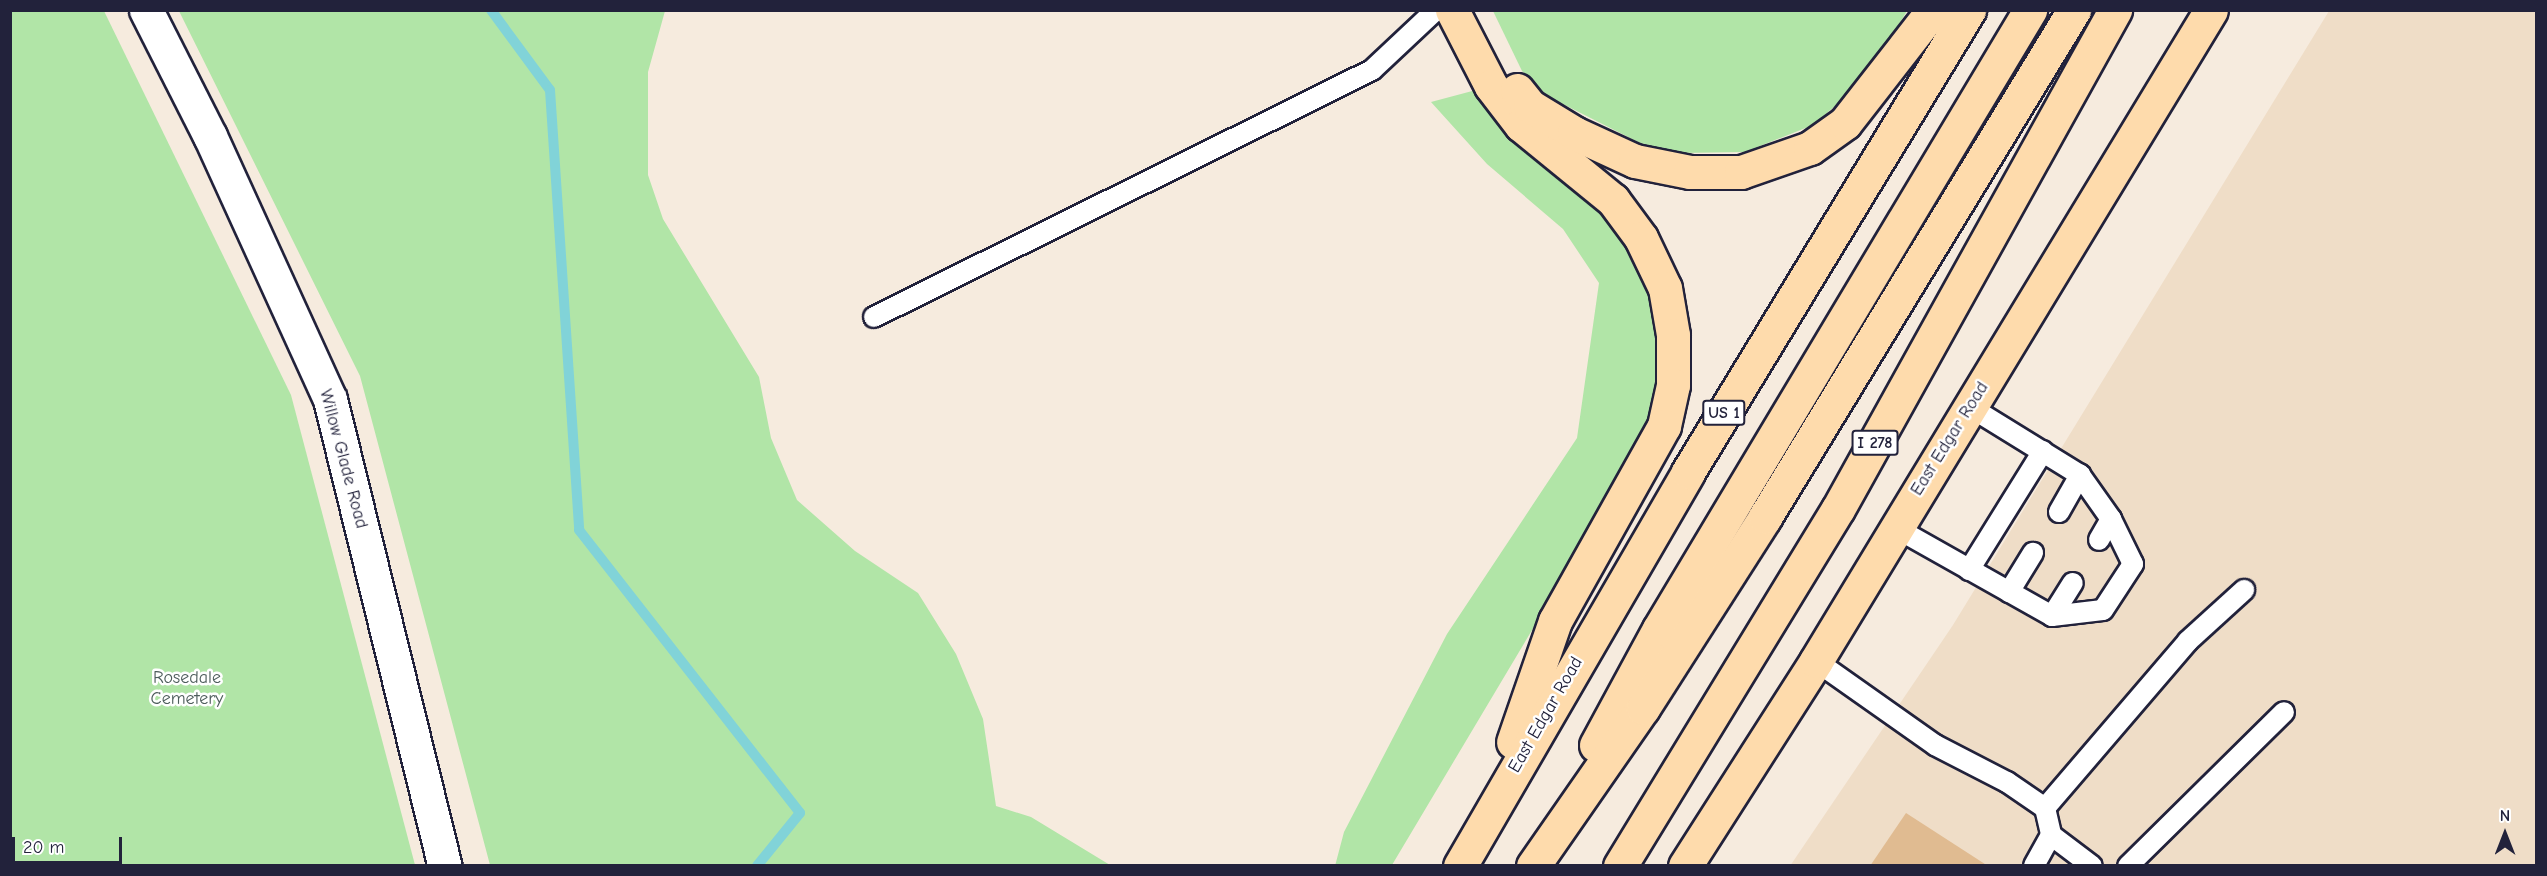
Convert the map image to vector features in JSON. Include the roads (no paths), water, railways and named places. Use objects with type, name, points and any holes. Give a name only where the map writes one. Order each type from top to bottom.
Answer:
[{"type":"highway","points":[[1453,10],[1530,106],[1635,161],[1718,172],[1779,161],[1845,123],[1933,10]]},
{"type":"highway","points":[[1453,10],[1491,86],[1521,125],[1613,200],[1641,238],[1665,288],[1675,358],[1664,426],[1555,621],[1486,818]]},
{"type":"highway","name":"East Edgar Road","points":[[1460,866],[1688,472],[1968,10]]},
{"type":"highway","points":[[1540,853],[1659,629],[2030,10]]},
{"type":"highway","points":[[1540,853],[1643,708],[1766,517],[2074,10]]},
{"type":"highway","name":"I 278","points":[[1620,866],[1832,519],[2115,10]]},
{"type":"highway","name":"East Edgar Road","points":[[1685,866],[1816,661],[2211,10]]},
{"type":"street","name":"Willow Glade Road","points":[[146,10],[210,136],[330,399],[445,866]]},
{"type":"lane","points":[[874,317],[1372,70],[1436,10]]},
{"type":"lane","points":[[1896,528],[2052,616],[2103,610],[2133,564],[2111,519],[2080,475],[1970,407]]},
{"type":"lane","points":[[1969,570],[2043,451]]},
{"type":"lane","points":[[2059,512],[2080,475]]},
{"type":"lane","points":[[2099,540],[2111,519]]},
{"type":"lane","points":[[2009,592],[2033,553]]},
{"type":"lane","points":[[2052,616],[2073,583]]},
{"type":"lane","points":[[2045,808],[2188,641],[2244,590]]},
{"type":"lane","points":[[1816,661],[1935,745],[2007,782],[2045,808],[2051,835],[2092,866]]},
{"type":"lane","points":[[2128,866],[2284,712]]},
{"type":"lane","points":[[2034,866],[2051,835]]},
{"type":"waterway","points":[[491,10],[550,90],[579,530],[800,813],[757,866]]},
{"type":"park label","name":"Rosedale Cemetery","points":[[187,689]]}]
